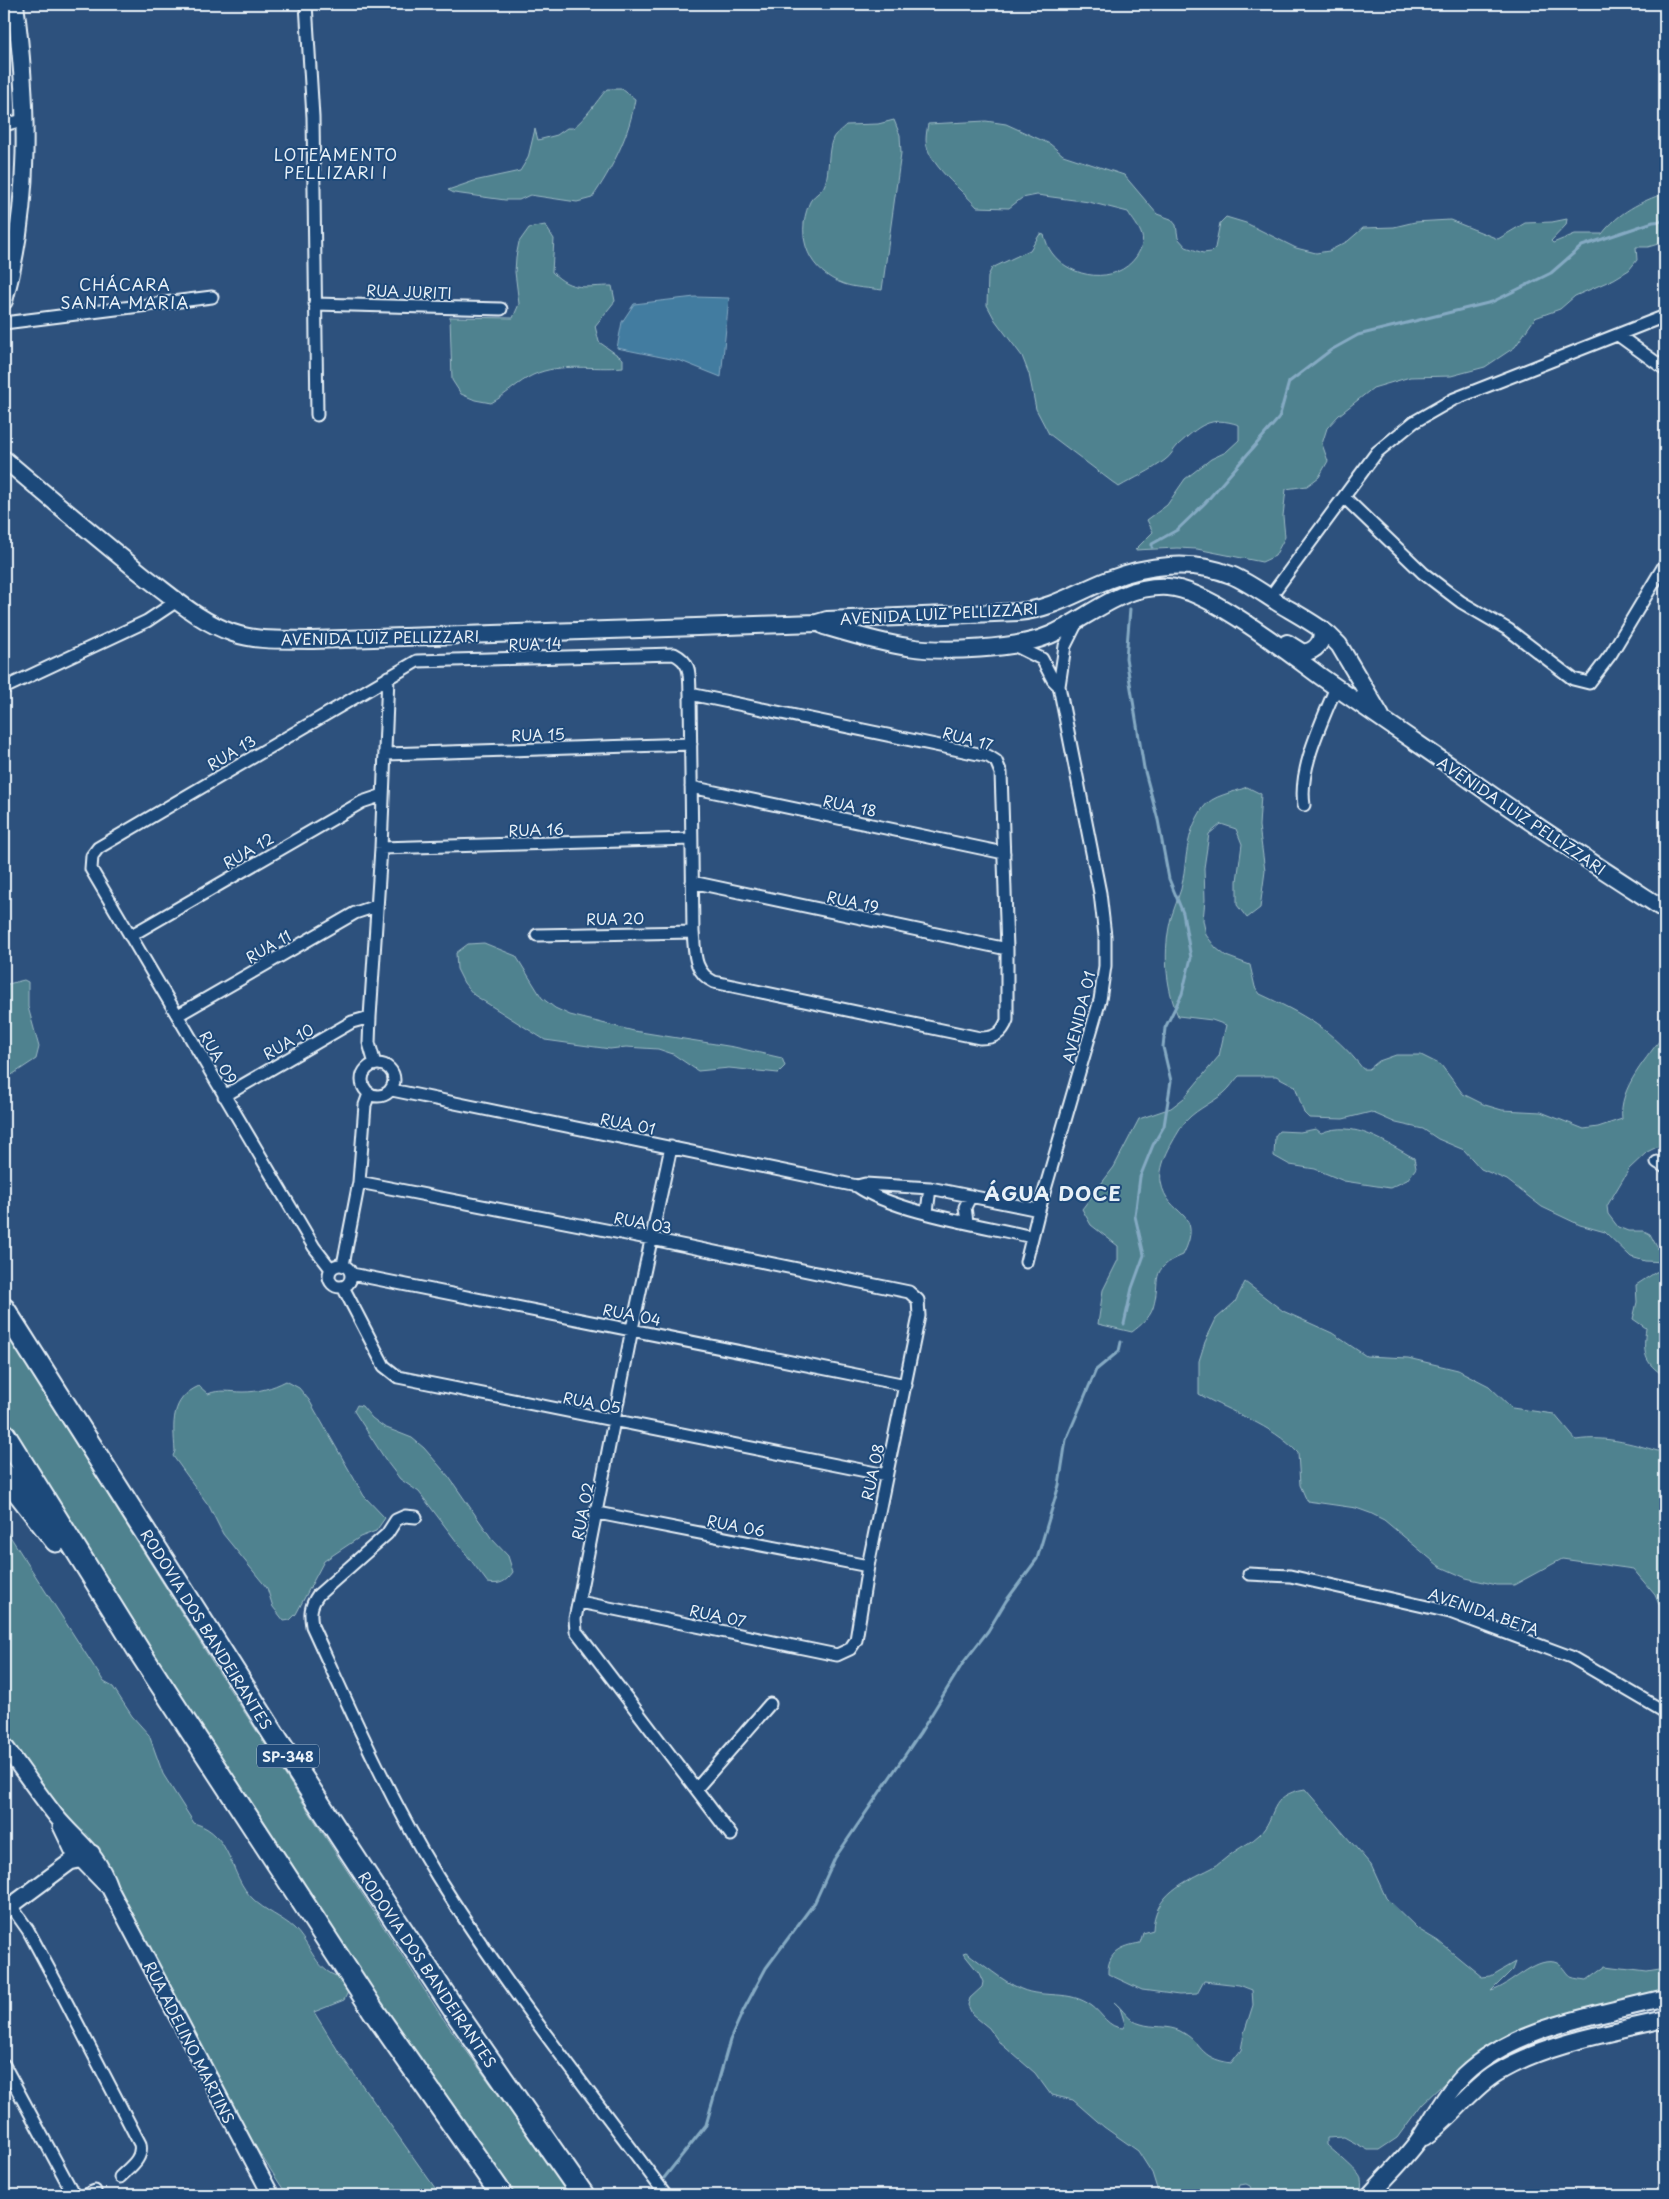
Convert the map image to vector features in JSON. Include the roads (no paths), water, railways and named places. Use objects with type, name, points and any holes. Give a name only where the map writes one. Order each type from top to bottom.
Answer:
[{"type":"highway","name":"RODOVIA DOS BANDEIRANTES","points":[[4,1309],[283,1749],[455,2011],[583,2195]]},
{"type":"highway","points":[[4,1434],[140,1651],[373,2010],[502,2195]]},
{"type":"highway","points":[[4,1474],[32,1509],[101,1605],[140,1651]]},
{"type":"main road","points":[[4,301],[13,268],[20,227],[24,174],[23,120],[15,4]]},
{"type":"main road","name":"AVENIDA LUIZ PELLIZZARI","points":[[4,459],[100,541],[178,601],[216,627],[236,634],[261,639],[358,638],[817,623],[827,620],[1018,612],[1039,609],[1061,602],[1109,579],[1154,567],[1190,566],[1218,571],[1241,580],[1322,630],[1339,645],[1381,716]]},
{"type":"main road","name":"AVENIDA LUIZ PELLIZZARI","points":[[817,623],[905,647],[929,649],[1014,645],[1048,636],[1108,601],[1148,588],[1172,587],[1188,590],[1208,600],[1273,642],[1535,825],[1665,910]]},
{"type":"main road","points":[[905,647],[901,638],[901,628],[911,616]]},
{"type":"main road","points":[[1273,642],[1284,642],[1303,652],[1307,652],[1315,649],[1320,642],[1322,630]]},
{"type":"main road","points":[[1370,2195],[1418,2141],[1437,2109],[1464,2076],[1488,2055],[1548,2028],[1665,1998]]},
{"type":"main road","points":[[1418,2141],[1438,2128],[1489,2078],[1524,2058],[1589,2038],[1665,2020]]},
{"type":"street","points":[[306,4],[313,117],[317,415]]},
{"type":"street","points":[[4,125],[23,120]]},
{"type":"street","points":[[4,323],[212,297]]},
{"type":"street","name":"RUA JURITI","points":[[315,304],[501,309]]},
{"type":"street","points":[[1270,597],[1377,452],[1427,414],[1454,399],[1665,316]]},
{"type":"street","points":[[1618,335],[1665,369]]},
{"type":"street","points":[[1344,497],[1423,573],[1461,602],[1509,630],[1573,678],[1589,683],[1611,654],[1665,564]]},
{"type":"street","points":[[4,688],[148,621],[178,601]]},
{"type":"street","name":"AVENIDA 01","points":[[1026,1262],[1039,1210],[1100,1000],[1105,966],[1106,936],[1100,893],[1059,686],[1065,646],[1078,618]]},
{"type":"street","name":"AVENIDA 01","points":[[1014,645],[1042,659],[1053,680],[1059,686]]},
{"type":"street","name":"RUA 14","points":[[388,676],[417,661],[674,654],[684,659],[689,669],[690,694]]},
{"type":"street","points":[[375,1064],[369,1043],[386,754],[388,676]]},
{"type":"street","name":"RUA 13","points":[[92,856],[98,848],[388,676]]},
{"type":"street","points":[[1304,805],[1301,790],[1306,771],[1336,687]]},
{"type":"street","points":[[690,694],[693,932]]},
{"type":"street","name":"RUA 17","points":[[690,694],[988,756],[996,760],[1001,773],[1007,949],[1007,1020],[999,1034],[980,1038],[714,982],[706,978],[695,961],[693,932]]},
{"type":"street","name":"RUA 15","points":[[386,754],[690,744]]},
{"type":"street","name":"RUA 18","points":[[691,786],[1004,853]]},
{"type":"street","name":"RUA 12","points":[[130,936],[362,802],[383,795]]},
{"type":"street","name":"RUA 16","points":[[381,848],[691,839]]},
{"type":"street","name":"RUA 09","points":[[92,856],[90,869],[314,1247],[331,1269]]},
{"type":"street","name":"RUA 19","points":[[692,882],[1007,949]]},
{"type":"street","name":"RUA 11","points":[[178,1015],[355,913],[376,906]]},
{"type":"street","name":"RUA 20","points":[[537,935],[693,932]]},
{"type":"street","name":"RUA 10","points":[[224,1096],[352,1022],[370,1017]]},
{"type":"street","points":[[375,1064],[387,1067],[392,1072],[394,1084],[392,1090],[381,1097],[369,1094],[362,1084],[364,1071],[375,1064]]},
{"type":"street","name":"RUA 01","points":[[392,1090],[857,1186]]},
{"type":"street","points":[[343,1264],[358,1182],[365,1105],[369,1094]]},
{"type":"street","name":"RUA 02","points":[[672,1147],[632,1330],[598,1513],[575,1619],[576,1631],[731,1835]]},
{"type":"street","name":"RUA 03","points":[[358,1182],[652,1239],[909,1292],[918,1300]]},
{"type":"street","points":[[857,1186],[865,1184],[930,1188],[1039,1210]]},
{"type":"street","points":[[899,1204],[898,1193],[901,1185]]},
{"type":"street","points":[[857,1186],[866,1192],[899,1204],[1032,1237]]},
{"type":"street","points":[[927,1212],[930,1188]]},
{"type":"street","points":[[967,1222],[965,1207],[971,1196]]},
{"type":"street","points":[[343,1264],[352,1274],[350,1282],[342,1287],[331,1282],[329,1273],[334,1266],[343,1264]]},
{"type":"street","name":"RUA 04","points":[[352,1274],[906,1384]]},
{"type":"street","name":"RUA 05","points":[[342,1287],[384,1366],[398,1378],[886,1475]]},
{"type":"street","name":"RUA 08","points":[[850,1649],[856,1640],[868,1566],[920,1316],[918,1300]]},
{"type":"street","name":"RUA 06","points":[[598,1513],[868,1566]]},
{"type":"street","points":[[416,1517],[405,1516],[396,1520],[387,1534],[318,1595],[312,1603],[310,1612],[312,1626],[394,1800],[436,1875],[492,1961],[666,2195]]},
{"type":"street","name":"AVENIDA BETA","points":[[1249,1574],[1290,1576],[1450,1612],[1571,1657],[1665,1712]]},
{"type":"street","name":"RUA 07","points":[[580,1602],[837,1655],[850,1649]]},
{"type":"street","points":[[697,1788],[770,1704]]},
{"type":"street","name":"RUA ADELINO MARTINS","points":[[4,1744],[57,1817],[80,1854],[110,1889],[265,2193]]},
{"type":"street","points":[[80,1854],[6,1904],[57,1984],[140,2144],[141,2150],[138,2160],[120,2176]]},
{"type":"street","points":[[4,2065],[74,2195]]},
{"type":"water","points":[[695,297],[729,298],[721,377],[681,361],[617,348],[622,322],[634,304]]},
{"type":"waterway","points":[[1152,547],[1152,544],[1177,530],[1205,503],[1279,418],[1289,382],[1331,350],[1358,335],[1492,302],[1551,273],[1582,246],[1653,222],[1665,221]]},
{"type":"waterway","points":[[1124,1324],[1132,1288],[1144,1255],[1135,1216],[1140,1177],[1153,1145],[1164,1126],[1171,1081],[1163,1047],[1165,1028],[1182,994],[1191,958],[1183,913],[1169,879],[1158,820],[1144,768],[1126,658],[1130,609]]},
{"type":"waterway","points":[[664,2178],[706,2125],[730,2040],[766,1968],[815,1902],[835,1858],[920,1733],[963,1663],[988,1631],[1006,1601],[1037,1559],[1059,1485],[1066,1440],[1096,1370],[1119,1351],[1121,1342]]},
{"type":"district","name":"LOTEAMENTO PELLIZARI I","points":[[336,163]]},
{"type":"district","name":"CHÁCARA SANTA MARIA","points":[[125,293]]},
{"type":"district","name":"ÁGUA DOCE","points":[[1053,1193]]}]
